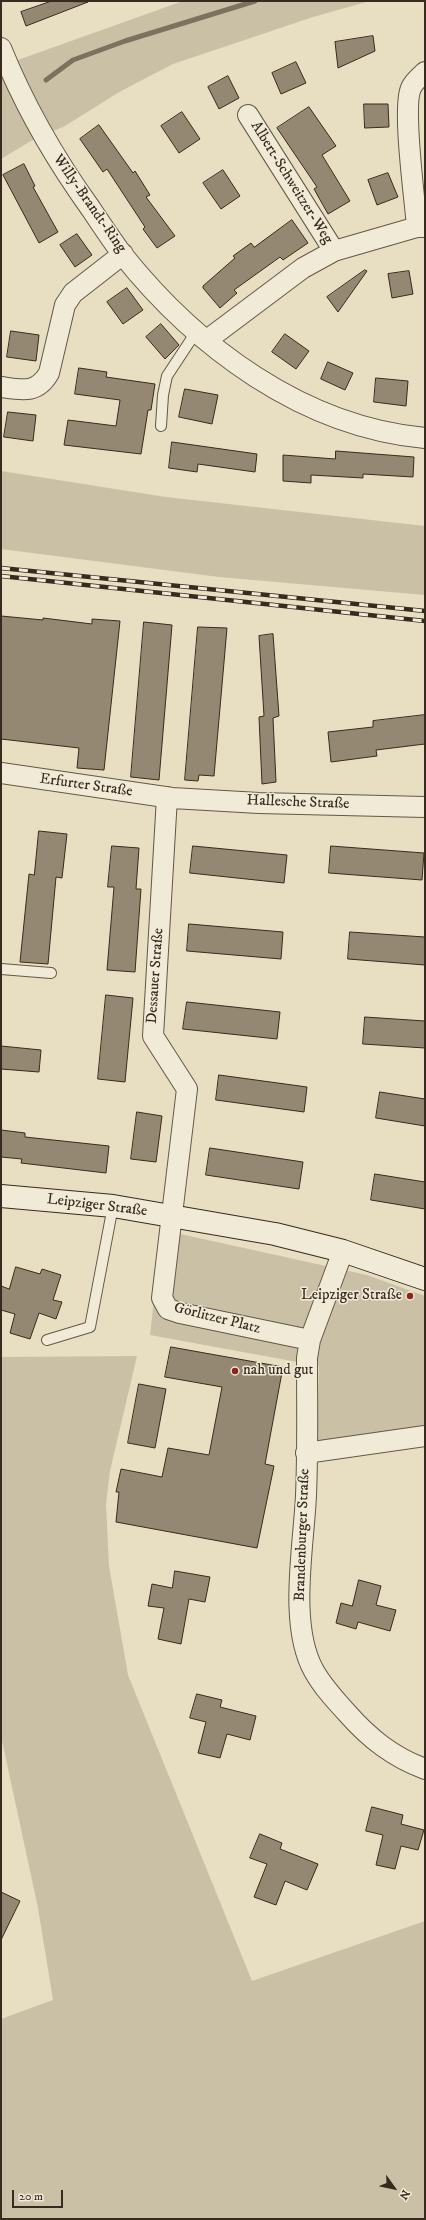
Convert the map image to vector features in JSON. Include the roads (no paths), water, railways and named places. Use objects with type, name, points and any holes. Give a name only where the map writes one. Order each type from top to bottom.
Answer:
[{"type":"main road","name":"Leipziger Straße","points":[[1,1196],[113,1206],[275,1234],[343,1251],[425,1278]]},
{"type":"street","name":"Willy-Brandt-Ring","points":[[1,49],[13,78],[56,157],[123,254],[169,307],[202,336],[269,386],[331,416],[376,430],[425,438]]},
{"type":"street","points":[[202,336],[303,268],[334,251],[421,227],[408,110],[410,89],[417,79],[425,72]]},
{"type":"street","name":"Albert-Schweitzer-Weg","points":[[248,115],[334,251]]},
{"type":"street","points":[[1,387],[20,390],[35,388],[44,382],[49,373],[65,305],[73,294],[123,254]]},
{"type":"street","name":"Erfurter Straße","points":[[1,775],[170,798]]},
{"type":"street","name":"Hallesche Straße","points":[[170,798],[259,803],[425,807]]},
{"type":"street","name":"Dessauer Straße","points":[[170,798],[153,1036],[187,1089],[171,1216]]},
{"type":"street","name":"Görlitzer Platz","points":[[171,1216],[162,1298],[168,1308],[180,1313],[310,1340]]},
{"type":"street","name":"Brandenburger Straße","points":[[343,1251],[310,1340],[307,1358],[306,1453],[300,1621],[302,1638],[313,1670],[328,1692],[378,1744],[403,1760],[425,1769]]},
{"type":"street","points":[[306,1453],[425,1436]]},
{"type":"lane","points":[[162,426],[163,395],[167,376],[202,336]]},
{"type":"lane","points":[[1,969],[51,974]]},
{"type":"lane","points":[[47,1340],[90,1327],[113,1206]]},
{"type":"waterway","points":[[46,80],[73,60],[125,41],[255,1]]},
{"type":"railway","points":[[1,568],[425,611]]},
{"type":"railway","points":[[1,576],[425,621]]},
{"type":"place","name":"Leipziger Straße","points":[[410,1296]]},
{"type":"place","name":"nah und gut","points":[[235,1371]]}]
